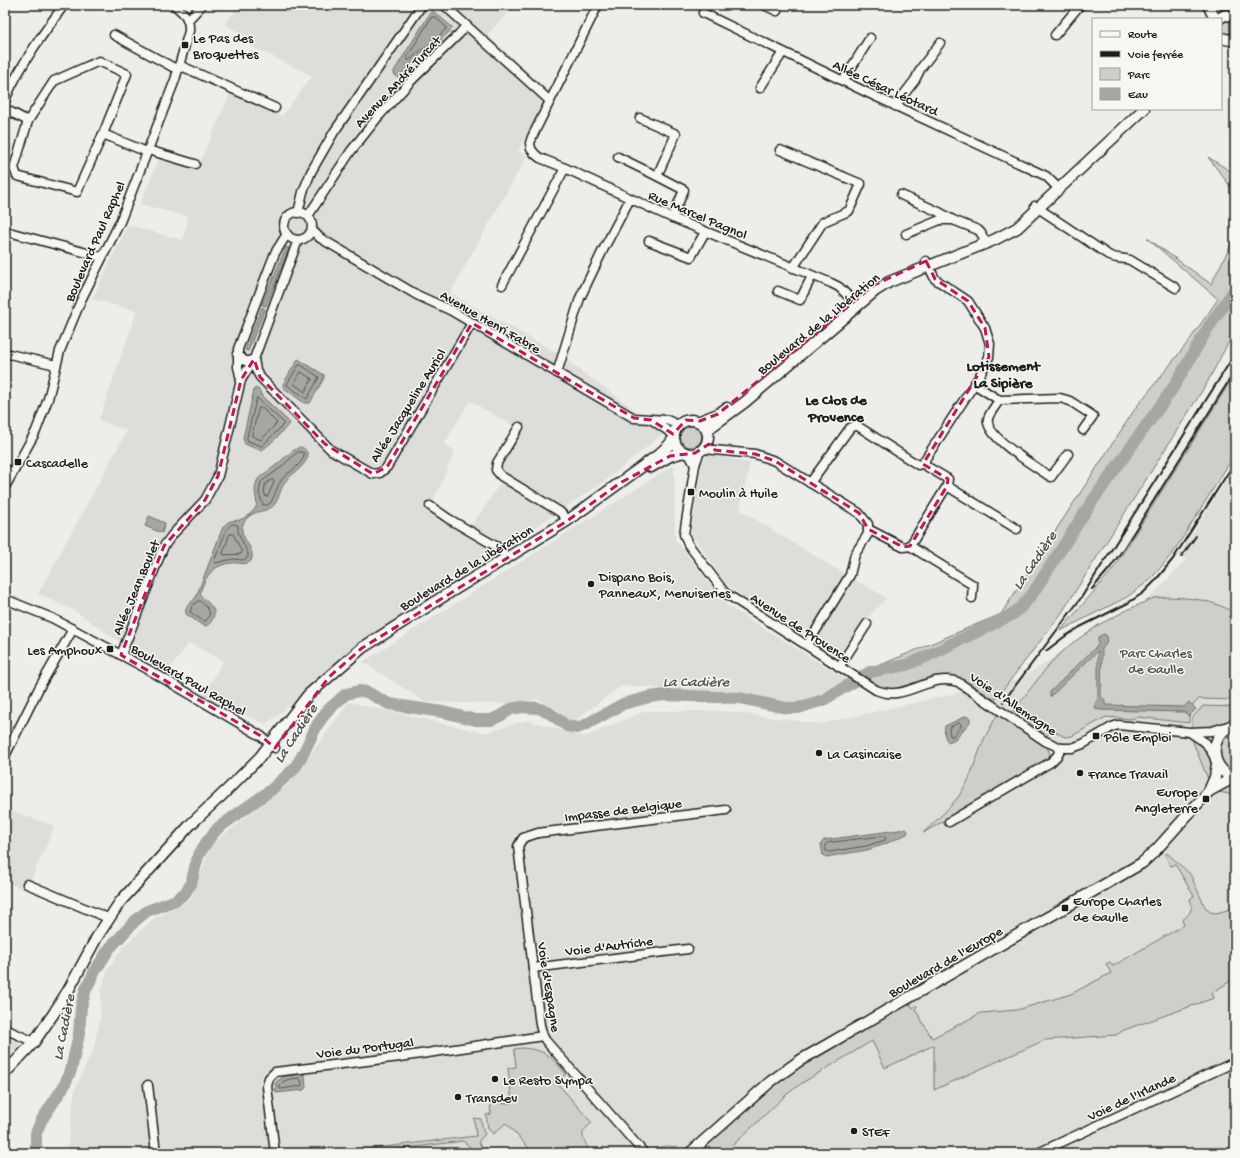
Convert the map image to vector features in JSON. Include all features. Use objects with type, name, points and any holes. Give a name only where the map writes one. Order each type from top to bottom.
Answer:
[{"type":"street","points":[[5,100],[38,40],[64,5]]},
{"type":"street","points":[[174,5],[185,14],[188,20],[202,5]]},
{"type":"street","name":"Avenue André Turcat","points":[[298,212],[303,192],[311,172],[334,132],[422,5]]},
{"type":"street","points":[[444,5],[550,101],[598,5]]},
{"type":"street","points":[[764,5],[777,11]]},
{"type":"street","points":[[1055,35],[1080,5]]},
{"type":"street","points":[[1208,5],[1214,18]]},
{"type":"street","points":[[1214,5],[1228,15]]},
{"type":"street","name":"Allée César Léotard","points":[[703,14],[842,81],[1046,176],[1058,188]]},
{"type":"street","name":"Boulevard Paul Raphel","points":[[5,487],[9,471],[36,431],[48,399],[56,365],[68,332],[102,257],[120,222],[179,68],[190,31],[188,20]]},
{"type":"street","name":"Avenue André Turcat","points":[[308,216],[351,151],[378,117],[466,26]]},
{"type":"street","points":[[114,35],[179,68],[275,108]]},
{"type":"street","points":[[842,81],[870,38]]},
{"type":"street","points":[[895,106],[940,43]]},
{"type":"street","points":[[760,88],[783,52]]},
{"type":"street","points":[[99,60],[127,74],[103,134],[77,192],[17,176],[14,168],[28,121],[54,81],[99,60]]},
{"type":"street","name":"Rue Marcel Pagnol","points":[[550,101],[530,143],[531,149],[537,156],[672,218],[839,287],[856,304]]},
{"type":"street","points":[[5,109],[28,121]]},
{"type":"street","name":"Boulevard de la Libération","points":[[1058,188],[1137,110]]},
{"type":"street","name":"Boulevard de la Libération","points":[[620,483],[670,456],[695,453],[705,444],[711,427],[729,414],[856,304],[874,285],[887,277],[927,264],[985,241],[1014,225],[1037,208],[1143,110]]},
{"type":"street","points":[[640,118],[676,134],[657,176]]},
{"type":"street","points":[[103,134],[147,151],[195,164]]},
{"type":"street","points":[[780,150],[861,184],[849,211],[824,222],[793,268]]},
{"type":"street","points":[[618,157],[684,190],[672,218]]},
{"type":"street","points":[[502,285],[565,168]]},
{"type":"street","points":[[901,195],[953,220],[978,230],[985,241]]},
{"type":"street","points":[[556,373],[580,298],[630,199]]},
{"type":"street","points":[[1037,208],[1110,256],[1130,260],[1176,288]]},
{"type":"street","points":[[298,212],[308,216],[311,220],[312,230],[307,237],[298,240],[287,234],[285,222],[290,215],[298,212]]},
{"type":"street","points":[[906,234],[940,220],[953,220]]},
{"type":"street","name":"Avenue Henri Fabre","points":[[312,230],[320,238],[417,295],[450,310],[634,418],[667,420],[675,433]]},
{"type":"street","points":[[5,231],[102,257]]},
{"type":"street","points":[[649,241],[691,257],[705,232]]},
{"type":"street","points":[[241,380],[237,354],[274,253],[287,234]]},
{"type":"street","name":"Avenue Henri Fabre","points":[[307,237],[320,238]]},
{"type":"street","points":[[241,380],[254,359],[298,240]]},
{"type":"street","points":[[925,463],[924,461],[974,384],[989,357],[990,344],[985,328],[968,301],[935,279],[927,264]]},
{"type":"street","points":[[778,292],[800,300],[812,276]]},
{"type":"street","name":"Boulevard de la Libération","points":[[5,1074],[34,1042],[61,1003],[96,937],[108,918],[134,886],[203,812],[273,746],[308,694],[362,648],[430,604],[567,522],[658,455],[669,445],[675,433],[686,420],[700,421],[718,414],[856,304]]},
{"type":"street","name":"Allée Jacqueline Auriol","points":[[254,359],[256,370],[260,376],[325,444],[370,473],[376,474],[387,467],[472,323]]},
{"type":"street","points":[[5,353],[56,365]]},
{"type":"street","points":[[237,354],[244,361],[254,359]]},
{"type":"street","name":"Allée Jean Boulet","points":[[121,655],[164,546],[173,534],[206,500],[218,476],[241,380]]},
{"type":"street","points":[[974,384],[1000,400],[1060,398],[1070,401],[1093,416],[1083,430]]},
{"type":"street","points":[[1000,400],[988,419],[988,426],[1004,445],[1051,477],[1068,454]]},
{"type":"street","points":[[700,421],[706,428],[705,444],[716,450],[755,454],[775,461],[859,513],[868,524],[868,534],[855,554],[850,575],[806,645]]},
{"type":"street","points":[[810,483],[850,428],[856,425],[918,465],[925,463]]},
{"type":"street","points":[[519,427],[497,463],[496,470],[501,476],[560,512],[565,517],[567,522]]},
{"type":"street","points":[[675,433],[677,447],[687,453],[695,465]]},
{"type":"street","name":"Avenue de Provence","points":[[705,444],[695,465],[684,534],[686,542],[725,593],[863,682]]},
{"type":"street","points":[[910,546],[947,486],[948,479],[926,466],[925,463]]},
{"type":"street","points":[[947,486],[1018,529]]},
{"type":"street","points":[[430,506],[449,519],[499,548],[506,558]]},
{"type":"street","points":[[868,529],[903,547],[910,546],[973,586],[972,598]]},
{"type":"street","name":"Boulevard Paul Raphel","points":[[5,599],[52,618],[149,670],[261,736],[273,746]]},
{"type":"street","points":[[839,666],[867,624]]},
{"type":"street","points":[[5,756],[39,688],[73,629]]},
{"type":"street","name":"Voie d'Allemagne","points":[[863,682],[881,692],[891,694],[940,680],[953,680],[1045,741],[1067,749],[1077,747],[1115,726],[1190,732],[1212,731],[1232,725]]},
{"type":"street","name":"Boulevard de l'Europe","points":[[690,1153],[770,1082],[799,1061],[1142,863],[1156,850],[1209,791],[1215,777],[1217,761],[1215,750],[1217,740],[1222,732],[1232,725]]},
{"type":"street","name":"Voie d'Allemagne","points":[[1190,732],[1206,742],[1217,761]]},
{"type":"street","name":"Voie d'Allemagne","points":[[949,822],[1051,762],[1057,756],[1061,748]]},
{"type":"street","name":"Boulevard de l'Europe","points":[[1217,761],[1224,772],[1234,778]]},
{"type":"street","name":"Boulevard de l'Europe","points":[[1209,791],[1234,778]]},
{"type":"street","name":"Impasse de Belgique","points":[[523,838],[538,833],[726,810]]},
{"type":"street","name":"Voie d'Espagne","points":[[523,838],[519,843],[518,850],[543,1036],[644,1153]]},
{"type":"street","points":[[27,884],[108,918]]},
{"type":"street","name":"Voie d'Autriche","points":[[533,968],[688,949]]},
{"type":"street","points":[[5,1029],[34,1042]]},
{"type":"street","name":"Voie du Portugal","points":[[275,1153],[267,1086],[269,1078],[275,1072],[400,1057],[543,1036]]},
{"type":"street","name":"Voie de l'Irlande","points":[[1038,1153],[1235,1062]]},
{"type":"street","points":[[148,1086],[156,1153]]},
{"type":"highlighted area","points":[[926,261],[935,279],[968,301],[985,328],[989,357],[923,464],[948,479],[947,486],[910,546],[903,547],[868,529],[859,513],[775,461],[755,454],[715,450],[709,444],[695,453],[670,456],[620,483],[567,521],[362,648],[329,677],[275,748],[261,736],[121,655],[164,546],[205,500],[218,476],[241,380],[254,359],[260,377],[325,444],[373,474],[387,467],[472,323],[634,418],[651,420],[673,434],[686,420],[700,421],[718,414],[874,285]]},
{"type":"shaded area","points":[[239,5],[515,5],[487,35],[550,92],[518,151],[527,156],[450,293],[555,352],[665,432],[605,481],[435,593],[266,724],[202,697],[223,661],[189,643],[166,674],[74,610],[38,594],[127,431],[99,420],[137,311],[92,299],[128,225],[183,240],[188,217],[140,204],[162,152],[200,162],[231,92],[282,116],[312,76],[249,45],[251,40],[225,24]],"holes":[[[470,401],[520,430],[497,469],[505,477],[472,525],[432,504],[455,451],[444,444]]]},
{"type":"shaded area","points":[[708,454],[750,463],[740,510],[844,574],[887,598],[868,617],[844,656],[745,598],[725,583],[691,533],[701,465]]},
{"type":"shaded area","points":[[674,465],[675,539],[726,605],[846,679],[800,705],[658,688],[621,686],[573,722],[538,699],[504,704],[425,702],[363,662]]},
{"type":"shaded area","points":[[1235,466],[1235,1153],[67,1153],[75,1089],[93,1051],[100,1020],[101,991],[108,968],[123,947],[152,920],[191,899],[212,844],[289,784],[349,702],[484,733],[527,720],[584,737],[645,711],[723,711],[820,724],[1020,679],[1151,597],[1186,560],[1179,555]]},
{"type":"shaded area","points":[[5,809],[55,826],[26,890],[5,882]]},
{"type":"shaded area","points":[[5,1023],[32,1033],[5,1060]]},
{"type":"green space","points":[[1224,19],[1232,20],[1235,23],[1235,31],[1230,36],[1222,33],[1222,21]]},
{"type":"green space","points":[[1208,157],[1235,174],[1235,193]]},
{"type":"green space","points":[[1235,237],[1235,330],[1207,383],[1061,614],[995,700],[969,683],[952,676],[934,677],[907,687],[890,690],[881,688],[865,678],[864,672],[1001,614],[1137,406],[1189,341],[1218,299],[1147,238],[1211,284]]},
{"type":"green space","points":[[1235,374],[1235,454],[1173,553],[1149,581],[1127,597],[1060,631],[1113,569]]},
{"type":"green space","points":[[687,425],[695,425],[702,432],[702,440],[695,447],[687,447],[680,440],[680,432]]},
{"type":"green space","name":"Parc Charles de Gaulle","points":[[1168,597],[1203,600],[1219,605],[1235,613],[1235,700],[1199,699],[1192,706],[1196,709],[1189,716],[1189,723],[1137,717],[1131,719],[1106,717],[1072,736],[1065,737],[1051,730],[1047,736],[1013,711],[1052,661],[1071,644],[1100,624],[1129,609],[1154,598]]},
{"type":"green space","points":[[1203,706],[1235,707],[1235,718],[1213,728],[1192,728],[1192,718]]},
{"type":"green space","points":[[998,713],[1047,746],[1050,755],[1044,763],[923,833],[959,796],[968,781],[984,739]]},
{"type":"green space","points":[[1235,728],[1235,773],[1226,767],[1223,762],[1220,746],[1226,735]]},
{"type":"green space","points":[[1191,737],[1203,746],[1212,759],[1213,771],[1210,784]]},
{"type":"green space","points":[[1231,784],[1235,784],[1235,795],[1213,791]]},
{"type":"green space","points":[[1167,853],[1190,874],[1205,907],[1210,912],[1216,913],[1235,908],[1235,978],[1212,993],[1214,998],[1124,1030],[1116,1035],[1045,1040],[934,1090],[934,1045],[885,1068],[872,1041],[802,1083],[786,1095],[731,1147],[727,1153],[696,1153],[771,1086],[798,1066],[906,1004],[911,1005],[913,1008],[916,1005],[917,1007],[915,1009],[932,1038],[981,1013],[1017,1010],[1071,994],[1111,973],[1106,964],[1110,962],[1113,966],[1184,925],[1182,920],[1190,911],[1192,905],[1190,899],[1194,896],[1175,864],[1171,866],[1165,855]]},
{"type":"green space","points":[[522,1048],[543,1052],[552,1058],[566,1074],[557,1083],[592,1123],[585,1129],[583,1134],[588,1148],[583,1153],[533,1153],[506,1123],[493,1134],[488,1128],[486,1115],[491,1114],[490,1103],[494,1098],[499,1097],[501,1104],[512,1103],[508,1068],[516,1067],[514,1049]]},
{"type":"green space","points":[[474,1118],[481,1119],[485,1134],[478,1142],[486,1153],[477,1153],[463,1141],[367,1153],[333,1153],[476,1136]]},
{"type":"green space","points":[[661,1147],[677,1147],[685,1153],[654,1153]]},
{"type":"water","points":[[432,10],[453,28],[429,51],[420,55],[399,77],[397,77],[394,74],[394,71]]},
{"type":"water","points":[[286,247],[289,248],[266,306],[262,305]]},
{"type":"water","points":[[262,307],[265,309],[248,351],[245,350]]},
{"type":"water","points":[[298,359],[324,375],[324,378],[310,403],[304,403],[283,387],[283,384]]},
{"type":"water","points":[[255,388],[259,390],[262,396],[289,423],[276,438],[261,450],[245,444],[243,438]]},
{"type":"water","points":[[300,447],[306,450],[308,456],[306,461],[284,483],[274,505],[267,510],[254,513],[246,519],[243,524],[243,533],[252,556],[251,561],[244,564],[232,563],[220,566],[211,572],[204,582],[200,594],[210,605],[214,611],[214,614],[209,624],[206,626],[202,625],[186,614],[186,608],[196,597],[223,527],[230,521],[237,521],[246,517],[255,509],[257,505],[255,488],[258,479]]},
{"type":"water","points":[[149,516],[165,523],[162,533],[145,526]]},
{"type":"water","points":[[1104,634],[1107,636],[1106,644],[1102,649],[1101,697],[1105,700],[1105,705],[1184,707],[1189,702],[1196,709],[1189,716],[1184,712],[1096,709],[1095,703],[1098,699],[1098,651],[1050,697],[1050,692],[1098,645],[1098,637]]},
{"type":"water","points":[[966,716],[970,718],[970,722],[955,739],[949,742],[947,741],[944,730],[945,726]]},
{"type":"water","points":[[906,829],[908,831],[907,834],[883,845],[867,850],[826,857],[823,855],[821,844],[824,840]]},
{"type":"water","points":[[305,1075],[306,1087],[304,1090],[276,1093],[275,1084],[277,1081],[285,1076]]},
{"type":"waterway","name":"La Cadière","points":[[38,1153],[36,1146],[36,1133],[41,1121],[64,1086],[71,1070],[79,1034],[81,1007],[86,989],[109,949],[135,921],[147,911],[176,900],[185,893],[191,884],[198,856],[208,840],[218,828],[271,790],[294,769],[317,725],[328,710],[346,694],[359,691],[367,692],[389,704],[443,712],[476,720],[491,720],[511,709],[522,707],[538,708],[548,712],[567,726],[577,728],[623,704],[649,697],[665,695],[740,698],[786,708],[798,708],[823,700],[870,672],[906,665],[921,659],[1013,614],[1031,596],[1091,503],[1173,388],[1208,328],[1235,289]]},
{"type":"railway","points":[[1003,702],[1081,598],[1235,354]]},
{"type":"railway","points":[[1092,589],[1122,551],[1235,371]]},
{"type":"railway","points":[[1046,651],[1080,627],[1128,603],[1143,593],[1173,559],[1235,462]]},
{"type":"railway","points":[[1181,557],[1196,536]]},
{"type":"place","name":"Le Pas des Broquettes","points":[[185,45]]},
{"type":"place","name":"Cascadelle","points":[[18,462]]},
{"type":"place","name":"Moulin à Huile","points":[[691,492]]},
{"type":"place","name":"Dispano Bois, Panneaux, Menuiseries","points":[[591,584]]},
{"type":"place","name":"Les Amphoux","points":[[110,649]]},
{"type":"place","name":"Pôle Emploi","points":[[1096,736]]},
{"type":"place","name":"La Casincaise","points":[[819,753]]},
{"type":"place","name":"France Travail","points":[[1080,773]]},
{"type":"place","name":"Europe Angleterre","points":[[1206,799]]},
{"type":"place","name":"Europe Charles de Gaulle","points":[[1065,908]]},
{"type":"place","name":"Le Resto Sympa","points":[[495,1079]]},
{"type":"place","name":"Transdev","points":[[458,1097]]},
{"type":"place","name":"STEF","points":[[854,1131]]},
{"type":"district","name":"Lotissement La Sipière","points":[[1003,374]]},
{"type":"district","name":"Le Clos de Provence","points":[[836,408]]}]
